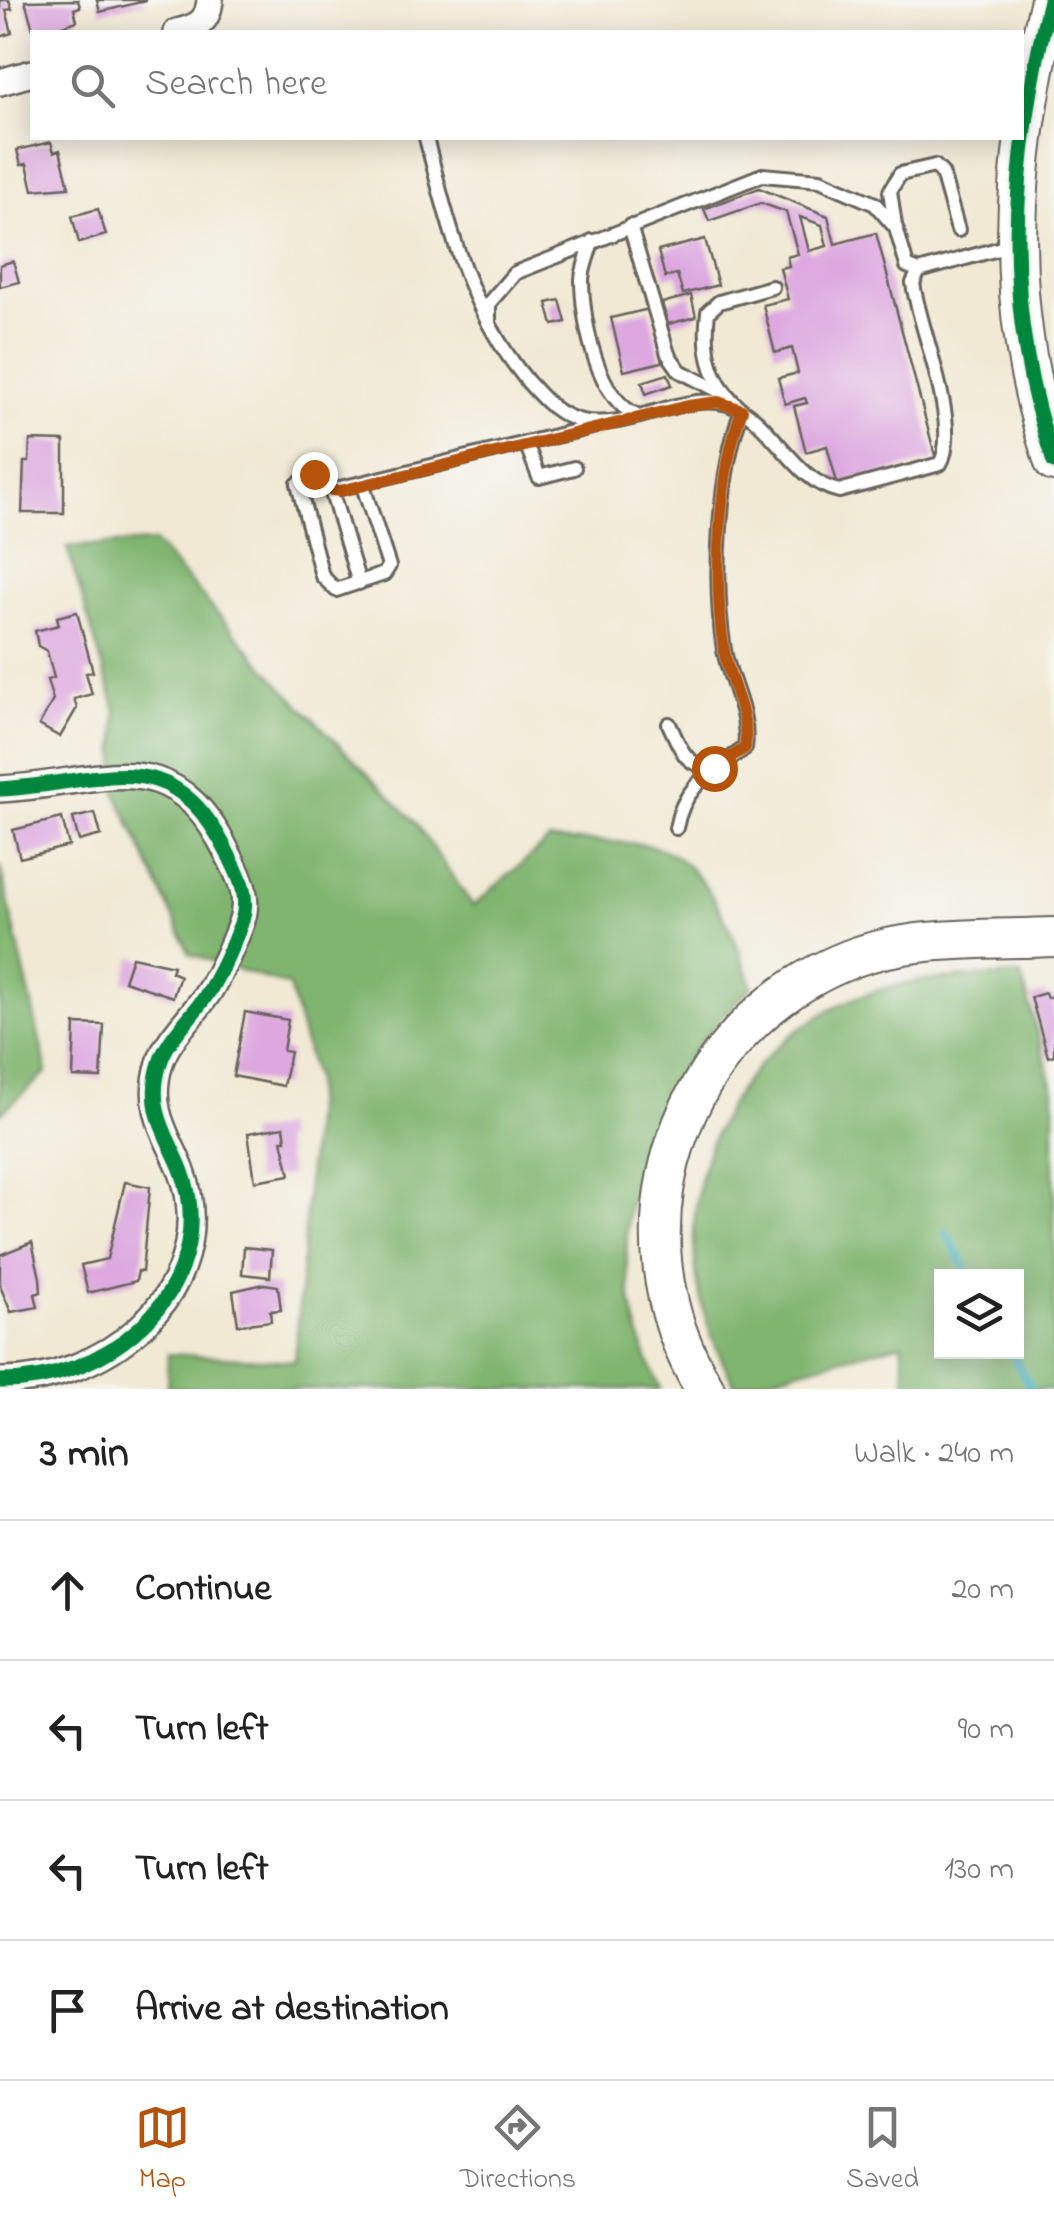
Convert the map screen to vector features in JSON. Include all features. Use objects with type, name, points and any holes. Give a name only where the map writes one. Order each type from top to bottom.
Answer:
[{"type":"main road","points":[[1024,137],[1050,0]]},
{"type":"main road","points":[[1024,140],[1014,244],[1023,351],[1034,405],[1054,462]]},
{"type":"main road","points":[[704,1389],[669,1308],[659,1234],[675,1141],[721,1056],[774,1001],[854,958],[915,944],[1054,938]]},
{"type":"street","points":[[183,30],[202,24],[210,7]]},
{"type":"street","points":[[0,82],[30,74]]},
{"type":"street","points":[[0,789],[137,774],[169,781],[196,804],[220,837],[242,882],[246,903],[211,988],[160,1060],[154,1096],[164,1140],[188,1188],[192,1229],[184,1269],[156,1316],[101,1358],[16,1381],[0,1381]]},
{"type":"lane","points":[[427,140],[457,256],[506,356],[548,404],[584,422],[613,422]]},
{"type":"lane","points":[[958,230],[942,173],[935,166],[900,174],[890,191],[908,266],[919,271],[1014,244]]},
{"type":"lane","points":[[489,326],[489,303],[515,273],[762,175],[820,180],[875,204],[896,228]]},
{"type":"lane","points":[[630,226],[668,354],[680,371],[719,391],[802,471],[826,488],[839,491],[940,464],[948,437],[916,305],[913,283],[919,271]]},
{"type":"lane","points":[[592,241],[582,276],[588,321],[612,395],[627,412],[639,416]]},
{"type":"lane","points":[[719,391],[708,354],[708,312],[718,302],[772,287]]},
{"type":"lane","points":[[331,490],[639,416],[718,402],[742,410]]},
{"type":"lane","points":[[676,828],[680,807],[692,786],[745,748],[748,731],[724,651],[721,616],[730,443],[742,410]]},
{"type":"lane","points":[[526,443],[539,477],[574,468]]},
{"type":"lane","points":[[358,583],[331,490],[314,474],[298,484],[322,576],[336,590],[358,583],[384,574],[389,566],[362,483]]},
{"type":"lane","points":[[670,724],[685,758],[694,765],[714,768]]},
{"type":"green space","points":[[154,542],[285,690],[414,821],[473,906],[549,840],[638,844],[670,853],[703,883],[716,903],[752,987],[712,1029],[678,1074],[653,1122],[636,1173],[627,1225],[628,1279],[639,1334],[660,1389],[167,1389],[168,1354],[295,1361],[315,1081],[289,986],[190,954],[116,793],[116,711],[67,547]]},
{"type":"green space","points":[[0,865],[47,1072],[0,1114]]},
{"type":"green space","points":[[1021,975],[1054,1091],[1054,1389],[907,1389],[902,1343],[736,1386],[711,1333],[697,1279],[694,1224],[702,1171],[721,1120],[751,1075],[791,1035],[863,995],[907,983]]},
{"type":"building","points":[[0,0],[9,0],[12,9],[6,10],[12,33],[0,37]]},
{"type":"building","points":[[78,0],[80,7],[74,9],[77,21],[51,30],[33,29],[25,1]]},
{"type":"building","points":[[97,0],[145,0],[145,1],[100,12]]},
{"type":"building","points":[[51,142],[54,152],[60,150],[69,187],[33,190],[27,164],[21,165],[17,150]]},
{"type":"building","points":[[759,188],[828,216],[835,244],[876,233],[936,459],[838,486],[827,446],[806,452],[794,406],[807,403],[805,398],[785,404],[778,378],[798,373],[792,348],[775,353],[763,305],[788,299],[780,268],[789,266],[787,257],[798,254],[786,212],[761,203],[709,221],[704,209]],"holes":[[[800,217],[822,225],[827,246],[809,251]]]},
{"type":"building","points":[[98,209],[106,235],[79,243],[72,216]]},
{"type":"building","points":[[705,239],[718,285],[683,294],[677,274],[665,277],[658,251]]},
{"type":"building","points":[[13,261],[19,282],[0,287],[0,265]]},
{"type":"building","points":[[691,295],[696,317],[668,324],[662,303]]},
{"type":"building","points":[[560,300],[566,322],[553,325],[547,303]]},
{"type":"building","points":[[649,309],[662,362],[624,371],[611,318]]},
{"type":"building","points":[[668,374],[672,385],[646,394],[642,382]]},
{"type":"building","points":[[30,440],[64,441],[64,513],[22,513],[24,462],[29,462]]},
{"type":"building","points":[[77,612],[93,672],[86,673],[92,694],[74,699],[77,708],[60,737],[39,725],[53,700],[47,680],[54,678],[47,651],[38,646],[35,631],[59,625],[57,617]]},
{"type":"building","points":[[95,813],[101,835],[79,841],[73,818]]},
{"type":"building","points":[[62,818],[69,846],[20,858],[13,830]]},
{"type":"building","points":[[132,957],[173,966],[171,972],[180,976],[173,997],[124,981]]},
{"type":"building","points":[[1045,993],[1047,998],[1054,996],[1054,1055],[1048,1057],[1031,997]]},
{"type":"building","points":[[245,1012],[288,1020],[283,1051],[290,1052],[283,1086],[233,1076]]},
{"type":"building","points":[[75,1024],[104,1025],[101,1078],[73,1077]]},
{"type":"building","points":[[284,1127],[286,1140],[282,1140],[290,1175],[255,1181],[248,1133]]},
{"type":"building","points":[[125,1182],[150,1187],[142,1272],[138,1271],[136,1281],[88,1293],[81,1265],[107,1259]]},
{"type":"building","points":[[32,1242],[40,1278],[41,1292],[35,1294],[38,1307],[11,1312],[0,1286],[0,1255]]},
{"type":"building","points":[[244,1247],[272,1250],[270,1277],[242,1274]]},
{"type":"building","points":[[264,1284],[278,1286],[281,1310],[270,1311],[271,1321],[238,1325],[233,1291]]},
{"type":"waterway","points":[[946,1233],[966,1269]]},
{"type":"waterway","points":[[1015,1359],[1031,1389]]},
{"type":"cycle path","points":[[1050,0],[1027,117],[1017,232],[1025,346],[1054,462]]},
{"type":"cycle path","points":[[0,789],[103,777],[132,776],[158,781],[183,794],[206,817],[237,872],[245,907],[219,973],[169,1043],[160,1063],[156,1101],[164,1132],[184,1177],[190,1232],[181,1268],[164,1301],[139,1328],[109,1351],[38,1378],[0,1381]]},
{"type":"route","points":[[314,474],[331,490],[340,491],[688,406],[718,402],[742,410],[730,443],[722,537],[721,616],[724,651],[748,731],[745,748],[714,768]]}]
